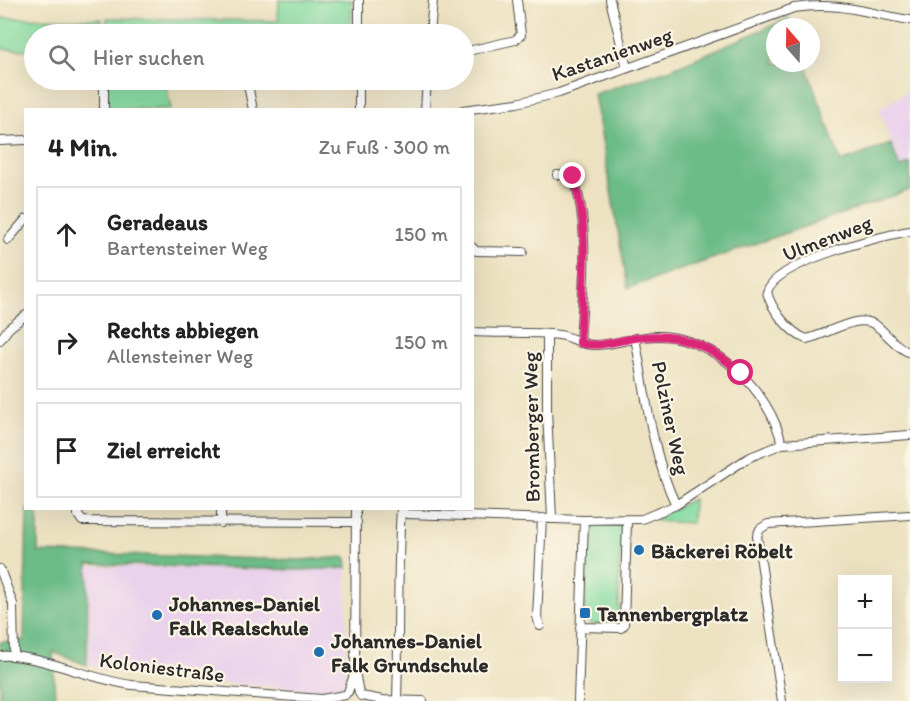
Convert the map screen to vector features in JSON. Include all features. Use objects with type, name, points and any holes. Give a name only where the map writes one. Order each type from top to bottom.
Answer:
[{"type":"street","points":[[359,0],[359,24]]},
{"type":"street","points":[[431,24],[433,0]]},
{"type":"street","points":[[474,50],[515,40],[521,34],[517,0]]},
{"type":"street","points":[[610,0],[627,68]]},
{"type":"street","name":"Kastanienweg","points":[[474,108],[517,103],[559,93],[792,4],[846,6],[910,21]]},
{"type":"street","points":[[104,90],[104,108]]},
{"type":"street","points":[[249,90],[253,108]]},
{"type":"street","points":[[359,90],[359,108]]},
{"type":"street","points":[[424,108],[426,90]]},
{"type":"street","points":[[0,141],[24,140]]},
{"type":"street","points":[[557,175],[573,176],[580,196],[583,239],[580,343]]},
{"type":"street","points":[[8,240],[24,221]]},
{"type":"street","name":"Ulmenweg","points":[[910,231],[849,245],[774,278],[767,292],[769,302],[798,336],[806,339],[864,320],[875,324],[902,349],[910,352]]},
{"type":"street","points":[[474,250],[523,252]]},
{"type":"street","points":[[0,340],[9,328],[24,317]]},
{"type":"street","points":[[474,332],[560,335],[580,343],[603,345],[635,338],[682,337],[703,345],[741,373],[775,423],[782,444]]},
{"type":"street","name":"Bromberger Weg","points":[[547,335],[547,410],[552,518]]},
{"type":"street","name":"Polziner Weg","points":[[635,338],[656,446],[666,484],[676,505]]},
{"type":"street","points":[[401,510],[407,514],[627,520],[660,513],[748,458],[782,444],[910,435]]},
{"type":"street","points":[[78,510],[82,521],[357,522]]},
{"type":"street","points":[[221,510],[221,523]]},
{"type":"street","points":[[356,510],[355,672],[361,696],[382,701],[423,701]]},
{"type":"street","points":[[397,700],[400,624],[396,603],[401,510]]},
{"type":"street","points":[[782,701],[757,536],[760,529],[768,524],[910,515]]},
{"type":"street","points":[[540,626],[537,617],[542,518]]},
{"type":"street","points":[[578,701],[584,520]]},
{"type":"street","points":[[580,627],[621,628],[624,625],[627,520]]},
{"type":"street","points":[[0,569],[13,604],[14,656]]},
{"type":"street","name":"Koloniestraße","points":[[0,656],[14,656],[107,682],[324,700],[361,696]]},
{"type":"street","points":[[345,696],[355,672]]},
{"type":"shaded area","points":[[910,90],[910,190],[908,191],[879,109]]},
{"type":"shaded area","points":[[89,566],[299,571],[347,569],[345,684],[335,691],[218,683],[188,671],[161,668],[134,675],[89,666]]},
{"type":"green space","points":[[279,0],[352,0],[351,24],[107,24],[107,18],[278,21]]},
{"type":"green space","points":[[0,18],[102,19],[102,24],[24,24],[24,50],[0,49]]},
{"type":"green space","points":[[766,28],[766,72],[808,72],[841,162],[891,144],[900,168],[910,163],[910,190],[628,288],[594,94],[671,69]]},
{"type":"green space","points":[[106,90],[167,90],[171,108],[107,108]]},
{"type":"green space","points":[[693,499],[692,523],[656,521],[656,518]]},
{"type":"green space","points":[[27,510],[38,510],[38,552],[300,560],[346,557],[347,568],[299,570],[88,564],[87,665],[53,652],[55,701],[0,701],[0,642],[24,640]]},
{"type":"green space","points":[[597,524],[617,524],[623,535],[623,546],[619,559],[619,620],[613,624],[591,624],[584,616],[587,535],[589,529]]},
{"type":"place","name":"Bäckerei Röbelt","points":[[639,550]]},
{"type":"place","name":"Tannenbergplatz","points":[[585,613]]},
{"type":"place","name":"Johannes-Daniel Falk Realschule","points":[[157,615]]},
{"type":"place","name":"Johannes-Daniel Falk Grundschule","points":[[319,652]]},
{"type":"route","points":[[573,176],[580,196],[583,239],[580,343],[603,345],[635,338],[682,337],[703,345],[741,373]]}]
